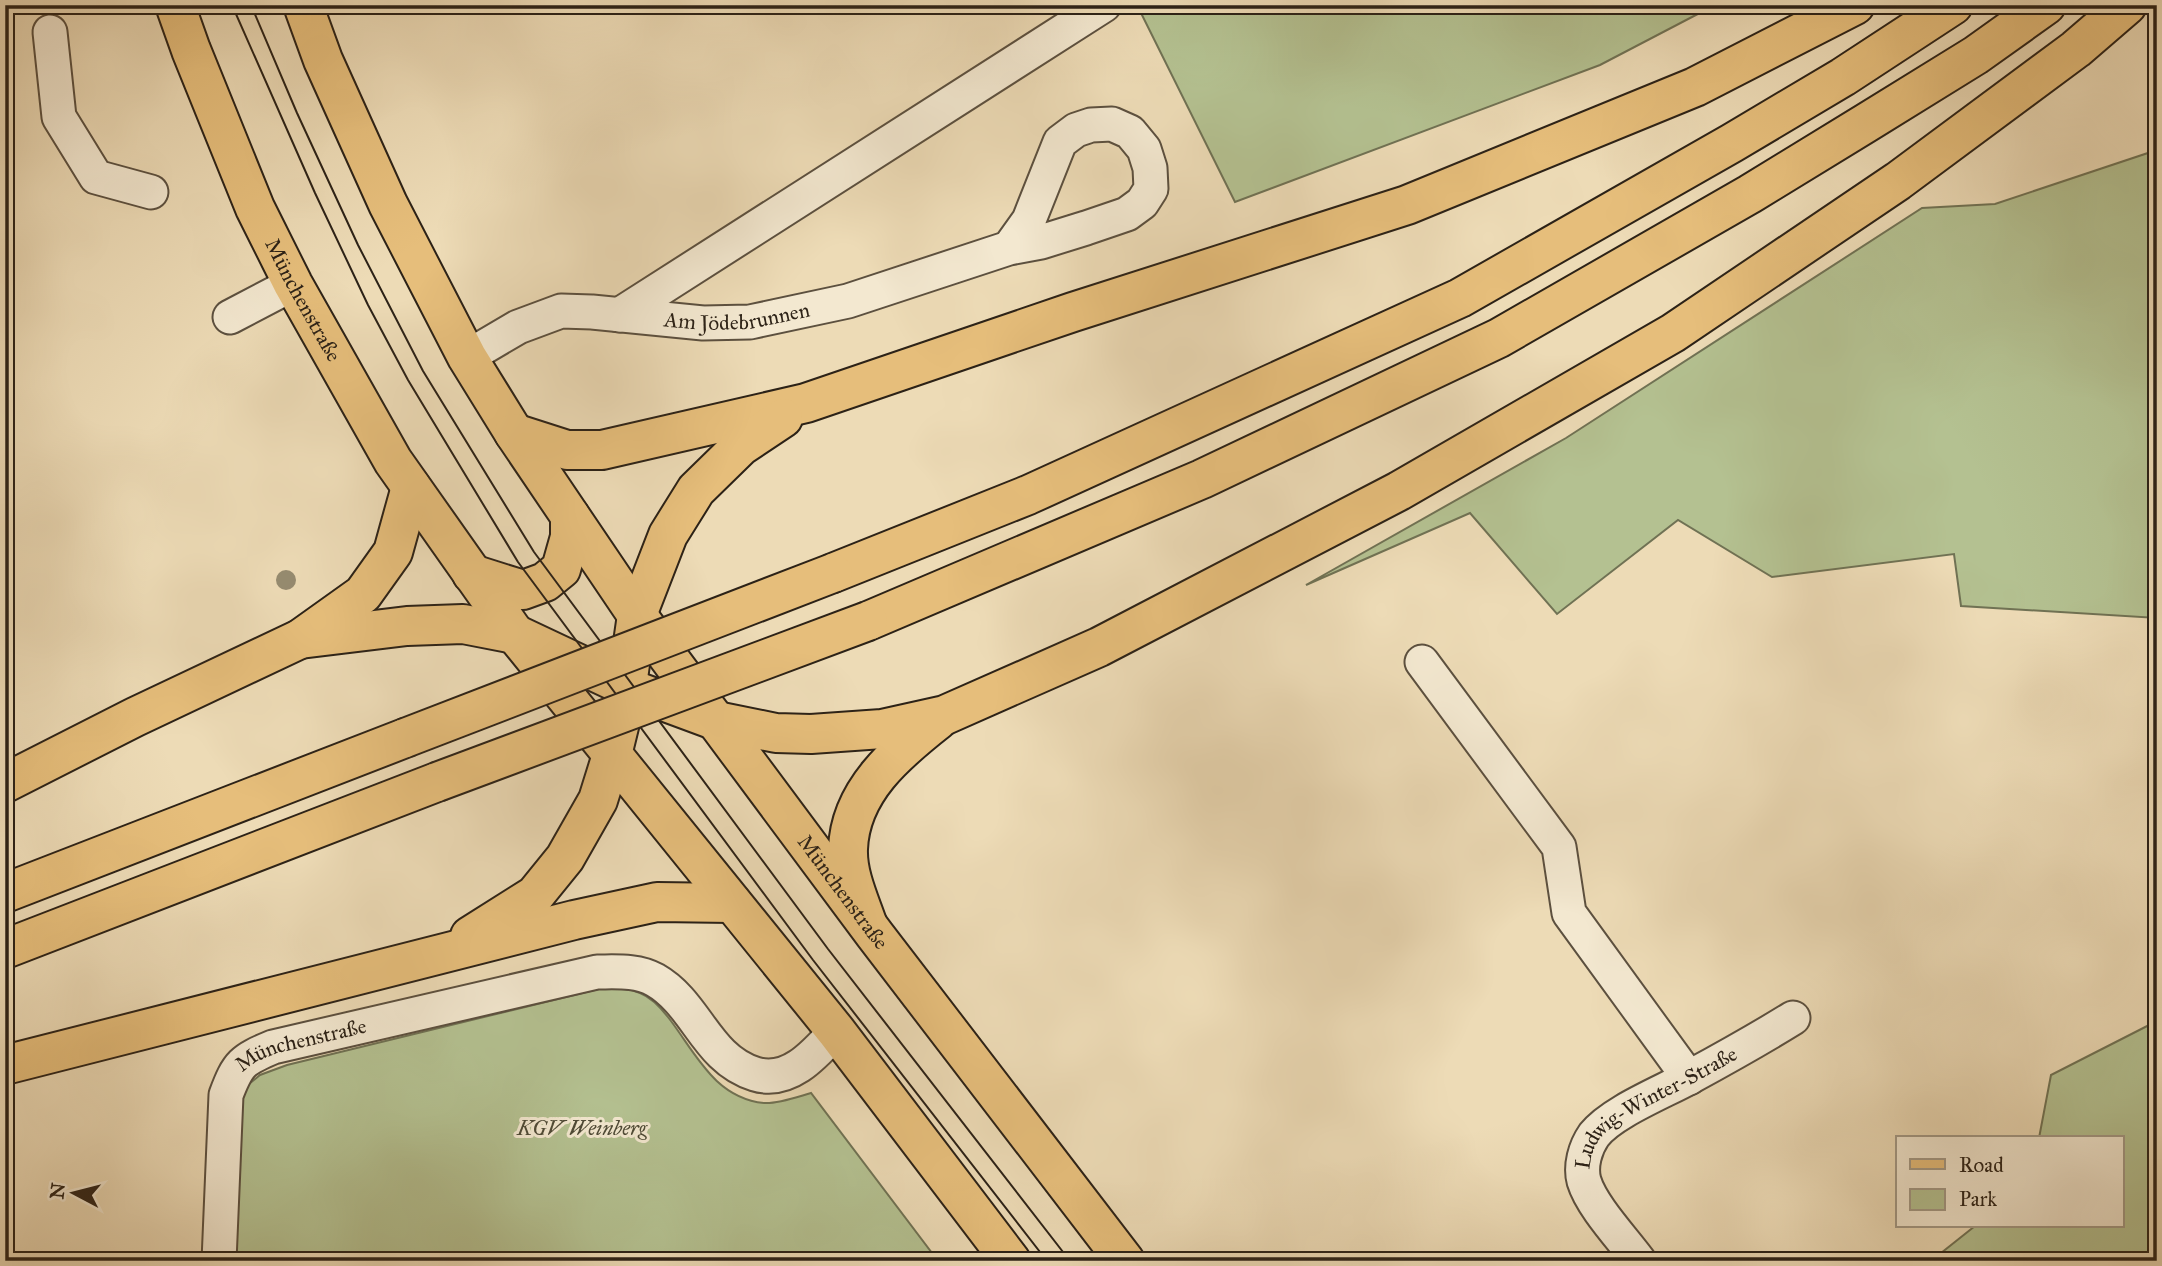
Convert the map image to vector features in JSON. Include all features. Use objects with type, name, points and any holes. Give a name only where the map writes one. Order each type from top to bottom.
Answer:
[{"type":"main road","name":"Münchenstraße","points":[[175,5],[255,208],[293,284],[355,396],[411,487],[515,634],[836,1031],[1011,1261]]},
{"type":"main road","name":"Münchenstraße","points":[[303,5],[323,60],[387,204],[467,356],[514,433],[637,615],[867,923],[1125,1261]]},
{"type":"main road","points":[[514,433],[567,450],[602,450],[806,403],[1073,312],[1407,205],[1695,87],[1855,5]]},
{"type":"main road","points":[[5,893],[1028,495],[1460,298],[1743,136],[1953,5]]},
{"type":"main road","points":[[5,949],[437,782],[868,621],[1202,478],[1499,338],[1750,194],[1976,55],[2046,5]]},
{"type":"main road","points":[[300,639],[407,626],[463,624],[515,634],[627,687],[717,721],[776,733],[811,734],[882,729],[945,715],[1099,647],[1399,491],[1539,413],[1673,333],[1898,181],[2076,49],[2127,5]]},
{"type":"main road","points":[[443,953],[535,895],[565,858],[595,805],[612,755],[627,687],[637,615],[668,535],[696,490],[741,446],[806,403]]},
{"type":"main road","points":[[5,783],[135,717],[300,639],[363,594],[393,552],[411,487]]},
{"type":"main road","points":[[472,574],[523,590],[545,582],[561,569],[570,537],[570,516]]},
{"type":"main road","points":[[867,923],[852,879],[848,849],[856,807],[898,751],[945,715]]},
{"type":"main road","points":[[5,1065],[443,953],[657,902],[732,903]]},
{"type":"street","points":[[620,315],[1104,5]]},
{"type":"street","points":[[50,32],[59,117],[96,177],[151,192]]},
{"type":"street","name":"Am Jödebrunnen","points":[[467,356],[517,327],[561,311],[703,323],[764,320],[848,301],[1009,248]]},
{"type":"street","points":[[230,317],[293,284]]},
{"type":"street","points":[[1422,662],[1559,847],[1569,913],[1689,1077]]},
{"type":"street","name":"Münchenstraße","points":[[219,1261],[226,1095],[234,1072],[248,1057],[273,1047],[597,972],[640,974],[653,979],[668,989],[728,1062],[761,1076],[793,1070],[811,1058],[836,1031]]},
{"type":"street","name":"Ludwig-Winter-Straße","points":[[1639,1261],[1593,1199],[1584,1181],[1583,1164],[1587,1148],[1595,1134],[1621,1113],[1793,1018]]},
{"type":"green space","points":[[1137,5],[1715,5],[1600,65],[1235,202]]},
{"type":"green space","points":[[2157,150],[2157,618],[1961,606],[1954,554],[1772,577],[1678,520],[1557,614],[1470,513],[1306,585],[1566,438],[1922,208],[1995,204]]},
{"type":"green space","name":"KGV Weinberg","points":[[603,988],[631,990],[653,1001],[709,1073],[733,1093],[769,1103],[811,1093],[938,1261],[233,1261],[238,1125],[243,1089],[260,1075],[287,1065]]},
{"type":"green space","points":[[2157,1021],[2157,1261],[1931,1261],[1972,1228],[2124,1228],[2124,1136],[2039,1136],[2051,1075]]},
{"type":"tram line","points":[[232,5],[368,305],[408,380],[518,562],[813,960],[1047,1261]]},
{"type":"tram line","points":[[251,5],[358,245],[423,371],[534,552],[828,949],[1070,1261]]}]
